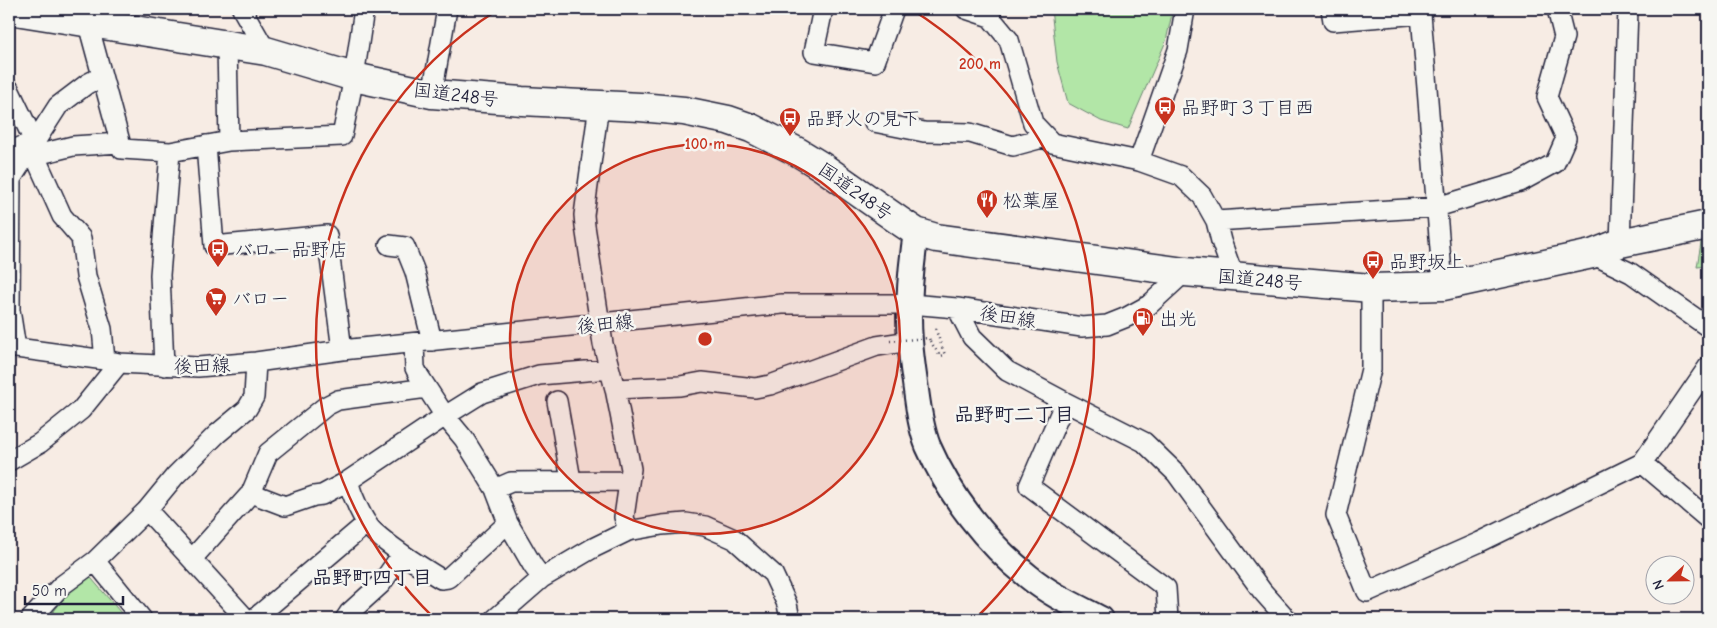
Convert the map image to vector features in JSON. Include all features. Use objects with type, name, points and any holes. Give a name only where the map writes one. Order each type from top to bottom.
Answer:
[{"type":"highway","name":"国道248号","points":[[9,10],[266,51],[354,77],[432,94],[684,111],[728,120],[751,128],[821,166],[916,232],[936,238],[1185,272],[1371,288],[1443,286],[1592,254],[1620,243],[1708,225]]},
{"type":"main road","points":[[916,232],[912,255],[910,304],[900,341],[926,437],[942,474],[958,501],[1011,562],[1051,593],[1101,619]]},
{"type":"street","points":[[242,9],[266,51]]},
{"type":"street","points":[[88,24],[122,149],[170,152],[229,141],[342,136],[354,77],[364,9]]},
{"type":"street","points":[[432,94],[447,9]]},
{"type":"street","points":[[823,9],[814,52],[875,62],[894,9]]},
{"type":"street","points":[[966,9],[990,17],[1009,40],[1033,123],[1052,142],[1139,161],[1180,176],[1202,196],[1216,221],[1234,277]]},
{"type":"street","points":[[1139,161],[1178,50],[1185,9]]},
{"type":"street","points":[[1332,9],[1333,21],[1421,14],[1443,286]]},
{"type":"street","points":[[1216,221],[1437,206],[1520,182],[1555,163],[1566,138],[1548,97],[1564,37],[1557,9]]},
{"type":"street","points":[[1620,243],[1628,9]]},
{"type":"street","points":[[227,46],[229,141]]},
{"type":"street","points":[[12,347],[10,310],[11,179],[35,148],[58,106],[87,84],[102,76]]},
{"type":"street","points":[[9,89],[62,216],[81,238],[86,276],[112,362],[81,410],[40,443],[9,461]]},
{"type":"street","points":[[599,105],[584,215],[600,324],[631,469],[624,517],[628,531]]},
{"type":"street","points":[[874,122],[924,132],[970,133],[1013,146],[1046,137]]},
{"type":"street","points":[[9,152],[35,148],[120,143]]},
{"type":"street","points":[[206,145],[214,246],[327,235],[342,350]]},
{"type":"street","points":[[164,366],[160,275],[170,152]]},
{"type":"street","points":[[389,245],[405,247],[416,272],[423,342],[415,368],[445,416],[464,438],[495,489],[508,522],[542,578]]},
{"type":"street","points":[[1592,254],[1631,273],[1708,327]]},
{"type":"street","name":"後田線","points":[[12,347],[112,362],[198,367],[782,304],[910,304],[956,308],[1082,327],[1107,325],[1128,317],[1149,305],[1185,272]]},
{"type":"street","points":[[1371,288],[1371,369],[1336,515],[1367,592],[1480,542],[1642,462],[1708,367]]},
{"type":"street","points":[[956,308],[972,337],[1007,371],[1144,442],[1176,473],[1262,591],[1287,619]]},
{"type":"street","points":[[615,389],[680,386],[702,382],[755,388],[770,385],[877,346],[900,341]]},
{"type":"street","points":[[35,618],[61,586],[95,560],[147,510],[175,476],[217,434],[247,409],[254,397],[256,362]]},
{"type":"street","points":[[251,493],[285,506],[314,496],[322,496],[482,393],[538,375],[609,369]]},
{"type":"street","points":[[192,559],[251,493],[268,453],[326,406],[338,400],[427,388]]},
{"type":"street","points":[[557,400],[571,480]]},
{"type":"street","points":[[1065,402],[1029,486],[1166,588],[1168,619]]},
{"type":"street","points":[[1642,462],[1708,519]]},
{"type":"street","points":[[348,481],[350,490],[367,524],[373,531],[402,554],[441,579],[448,578],[508,522]]},
{"type":"street","points":[[495,489],[511,482],[628,481]]},
{"type":"street","points":[[147,510],[246,619]]},
{"type":"street","points":[[495,619],[542,578],[593,548],[628,531],[686,523],[706,526],[734,539],[773,574],[787,604],[790,619]]},
{"type":"street","points":[[254,619],[367,524]]},
{"type":"street","points":[[345,619],[349,613],[381,584],[402,554]]},
{"type":"street","points":[[95,560],[142,619]]},
{"type":"path","points":[[900,341],[928,338],[940,356],[945,355],[935,328]]},
{"type":"green space","points":[[1051,9],[1173,9],[1166,41],[1128,129],[1101,121],[1068,103],[1057,62]]},
{"type":"green space","points":[[1708,236],[1708,266],[1697,267],[1702,237]]},
{"type":"green space","points":[[86,572],[121,613],[113,619],[49,619],[48,618]]},
{"type":"place","name":"品野町３丁目西","points":[[1165,126]]},
{"type":"place","name":"品野火の見下","points":[[790,137]]},
{"type":"place","name":"松葉屋","points":[[987,219]]},
{"type":"place","name":"バロー品野店","points":[[218,268]]},
{"type":"place","name":"品野坂上","points":[[1373,280]]},
{"type":"place","name":"バロー","points":[[216,317]]},
{"type":"place","name":"出光","points":[[1143,337]]},
{"type":"district","name":"品野町二丁目","points":[[1014,414]]},
{"type":"district","name":"品野町四丁目","points":[[372,577]]}]
